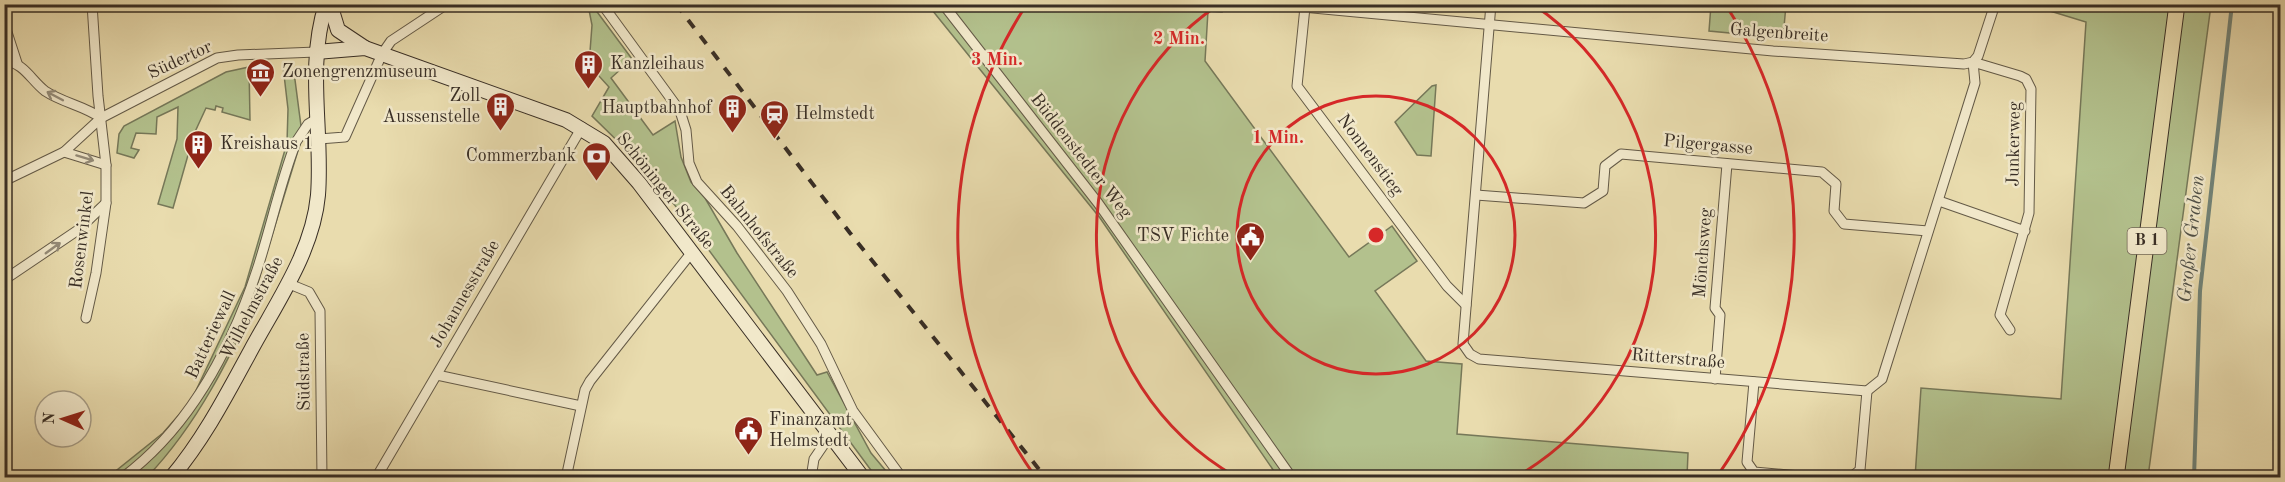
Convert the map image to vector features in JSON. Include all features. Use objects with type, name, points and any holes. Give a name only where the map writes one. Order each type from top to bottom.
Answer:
[{"type":"main road","points":[[328,4],[338,30],[365,48]]},
{"type":"main road","name":"Wilhelmstraße","points":[[171,477],[198,444],[304,248],[314,216],[319,139],[315,52],[328,4]]},
{"type":"main road","name":"B 1","points":[[2116,477],[2177,4]]},
{"type":"main road","name":"Schöninger Straße","points":[[315,52],[365,48],[582,127],[615,154],[863,477]]},
{"type":"street","name":"Rosenwinkel","points":[[86,318],[96,273],[106,203],[106,165],[92,4]]},
{"type":"street","points":[[319,139],[345,137],[382,54],[391,41],[447,4]]},
{"type":"street","name":"Bahnhofstraße","points":[[602,4],[680,111],[686,130],[689,162],[697,182],[737,225],[786,291],[821,344],[853,411],[902,477]]},
{"type":"street","name":"Büddenstedter Weg","points":[[943,4],[1098,203],[1292,477]]},
{"type":"street","name":"Ritterstraße","points":[[1491,4],[1463,344],[1470,354],[1479,359],[1867,391]]},
{"type":"street","points":[[1850,477],[1860,470],[1867,391],[1882,379],[1975,82],[1973,62],[1982,48],[1995,4]]},
{"type":"street","name":"Galgenbreite","points":[[1276,5],[1773,51],[1964,64],[1973,62]]},
{"type":"street","name":"Nonnenstieg","points":[[1305,7],[1298,86],[1447,286],[1466,305]]},
{"type":"street","points":[[4,22],[17,63],[46,92],[92,111],[101,118]]},
{"type":"street","name":"Südertor","points":[[4,181],[64,152],[101,118],[217,58],[315,52]]},
{"type":"street","points":[[4,60],[17,63]]},
{"type":"street","name":"Junkerweg","points":[[1973,62],[2020,75],[2030,84],[2029,213],[2000,315],[2010,330]]},
{"type":"street","name":"Batteriewall","points":[[122,477],[188,415],[203,391],[248,295],[296,142],[308,124],[318,118]]},
{"type":"street","name":"Johannesstraße","points":[[376,477],[582,127]]},
{"type":"street","points":[[64,152],[106,165]]},
{"type":"street","name":"Pilgergasse","points":[[1476,195],[1584,203],[1603,191],[1605,166],[1621,154],[1822,172],[1836,184],[1834,211],[1844,224],[1928,231]]},
{"type":"street","name":"Mönchsweg","points":[[1715,379],[1720,315],[1715,308],[1727,164]]},
{"type":"street","points":[[1939,201],[2025,231]]},
{"type":"street","points":[[4,280],[78,230],[106,203]]},
{"type":"street","points":[[566,477],[585,390],[598,370],[692,252]]},
{"type":"street","name":"Südstraße","points":[[287,283],[309,292],[320,311],[322,477]]},
{"type":"street","points":[[437,375],[581,406]]},
{"type":"street","points":[[1754,382],[1747,462],[1754,472],[1822,477]]},
{"type":"street","points":[[810,477],[814,459],[831,434]]},
{"type":"green space","points":[[588,5],[592,5],[632,59],[611,78],[653,135],[675,121],[681,157],[691,182],[705,198],[737,253],[817,375],[827,372],[871,453],[891,477],[876,477],[683,215],[637,160],[592,116],[609,87],[589,65],[592,25]]},
{"type":"green space","points":[[928,5],[1222,5],[1222,12],[1208,11],[1205,61],[1349,257],[1392,226],[1417,261],[1375,291],[1426,361],[1462,364],[1457,434],[1688,453],[1687,477],[1278,477],[1100,218]]},
{"type":"green space","points":[[1711,5],[1786,5],[1783,38],[1709,31]]},
{"type":"green space","points":[[2053,5],[2211,5],[2148,477],[1915,478],[1921,388],[2061,399],[2086,22],[2050,11]]},
{"type":"green space","points":[[283,66],[293,73],[295,80],[301,126],[300,144],[262,268],[257,287],[261,289],[212,388],[198,412],[165,456],[147,477],[107,478],[163,433],[191,401],[245,287],[287,143],[288,109]]},
{"type":"green space","points":[[249,67],[250,120],[222,112],[223,108],[216,106],[215,110],[206,108],[194,134],[173,208],[158,204],[177,139],[178,107],[157,117],[156,134],[136,133],[131,148],[139,150],[134,158],[117,153],[119,134],[124,126],[226,72]]},
{"type":"green space","points":[[1436,85],[1431,156],[1417,155],[1395,122],[1432,86]]},
{"type":"waterway","name":"Großer Graben","points":[[2194,478],[2200,291],[2232,4]]},
{"type":"railway","points":[[676,4],[850,233],[1046,478]]},
{"type":"place","name":"Kanzleihaus","points":[[589,90]]},
{"type":"place","name":"Zonengrenzmuseum","points":[[261,98]]},
{"type":"place","name":"Zoll Aussenstelle","points":[[501,132]]},
{"type":"place","name":"Hauptbahnhof","points":[[733,134]]},
{"type":"place","name":"Helmstedt","points":[[774,140]]},
{"type":"place","name":"Kreishaus 1","points":[[199,170]]},
{"type":"place","name":"Commerzbank","points":[[597,182]]},
{"type":"place","name":"TSV Fichte","points":[[1250,262]]},
{"type":"place","name":"Finanzamt Helmstedt","points":[[748,456]]}]
